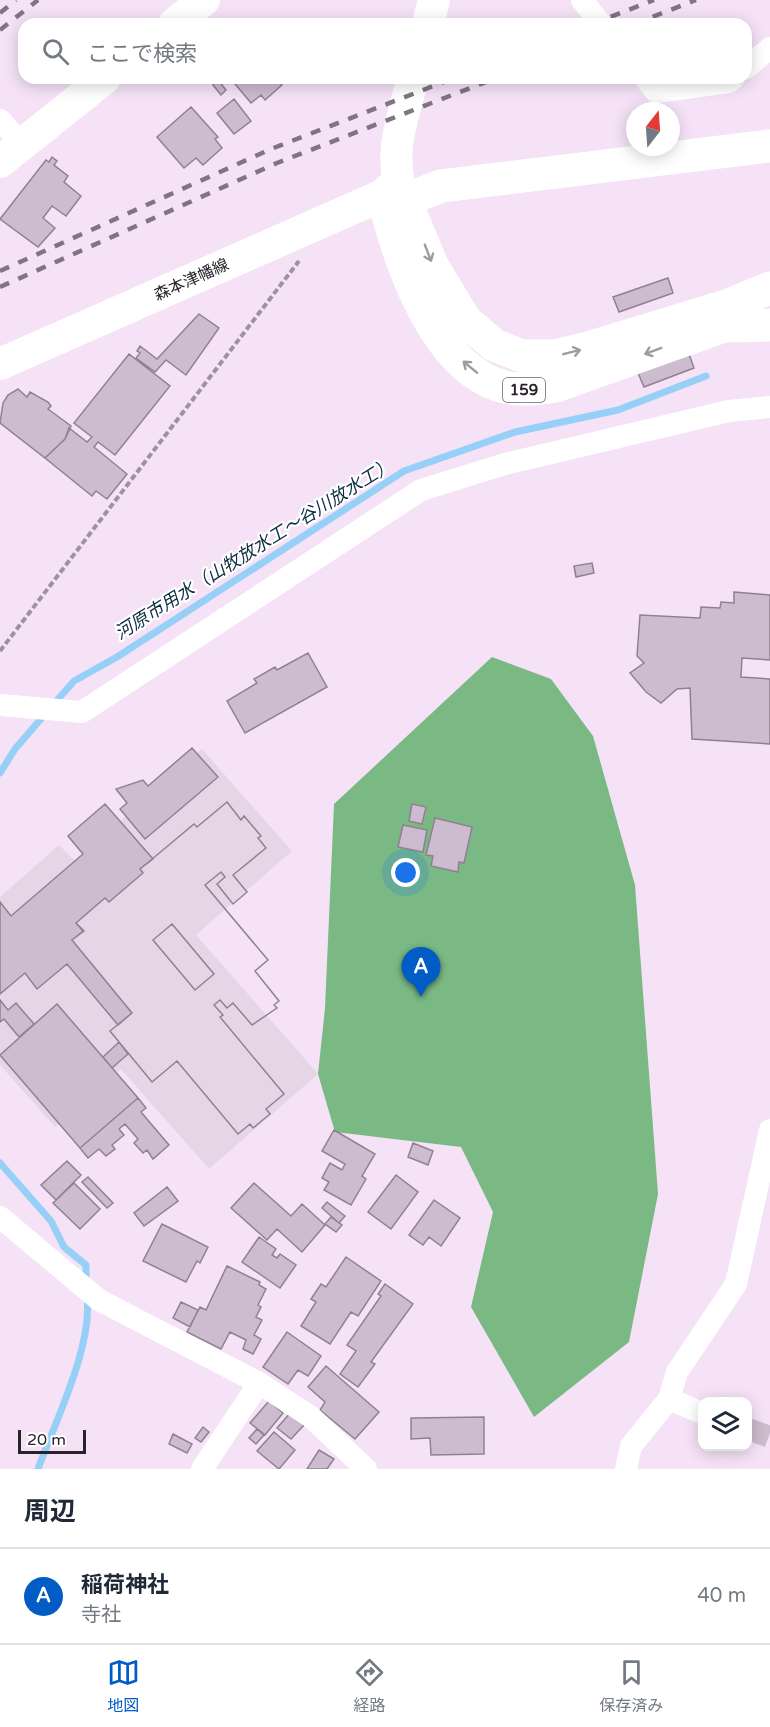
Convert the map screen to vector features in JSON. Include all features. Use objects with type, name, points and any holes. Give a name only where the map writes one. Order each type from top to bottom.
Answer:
[{"type":"highway","points":[[680,142],[770,131]]},
{"type":"highway","points":[[395,192],[770,146]]},
{"type":"highway","points":[[395,192],[459,165],[626,147]]},
{"type":"highway","name":"159","points":[[395,192],[432,265],[465,320],[494,345],[522,356],[555,356],[588,348],[726,306],[770,288]]},
{"type":"highway","name":"159","points":[[395,192],[406,273],[430,321],[445,343],[467,365],[485,378],[508,388],[528,390],[556,386],[724,326],[770,325]]},
{"type":"main road","points":[[182,18],[204,0]]},
{"type":"main road","points":[[430,18],[434,0]]},
{"type":"main road","points":[[11,153],[97,84]]},
{"type":"main road","points":[[395,192],[396,142],[411,84]]},
{"type":"main road","name":"森本津幡線","points":[[0,363],[395,192]]},
{"type":"street","points":[[582,0],[596,18]]},
{"type":"street","points":[[752,63],[770,48]]},
{"type":"street","points":[[650,84],[656,92],[714,84]]},
{"type":"street","points":[[0,120],[11,153]]},
{"type":"street","points":[[0,705],[82,712],[421,490],[505,464],[729,411],[770,407]]},
{"type":"street","points":[[626,1469],[631,1446],[669,1399],[677,1372],[736,1284],[770,1130]]},
{"type":"street","points":[[0,1217],[90,1293],[259,1383],[311,1417],[366,1469]]},
{"type":"street","points":[[202,1469],[259,1383]]},
{"type":"street","points":[[669,1399],[698,1411]]},
{"type":"path","points":[[0,651],[300,260]]},
{"type":"shaded area","points":[[202,749],[292,851],[196,935],[318,1074],[209,1169],[121,1069],[55,1127],[0,1065],[0,897],[59,845],[75,861]]},
{"type":"green space","points":[[492,657],[551,679],[593,736],[635,885],[658,1194],[629,1342],[534,1417],[471,1307],[493,1212],[461,1147],[335,1132],[318,1074],[325,1008],[334,804]]},
{"type":"building","points":[[221,84],[226,90],[221,95],[213,85]]},
{"type":"building","points":[[235,84],[282,85],[265,100],[261,95],[251,103]]},
{"type":"building","points":[[234,99],[251,121],[234,134],[217,113]]},
{"type":"building","points":[[191,107],[218,137],[215,139],[222,148],[203,165],[196,158],[184,168],[157,137]]},
{"type":"building","points":[[52,157],[57,161],[54,165],[68,176],[64,182],[81,196],[66,216],[52,206],[43,218],[55,228],[38,247],[0,219],[46,160],[49,162]]},
{"type":"building","points":[[668,278],[673,293],[619,312],[613,297]]},
{"type":"building","points":[[199,314],[219,328],[186,375],[166,360],[155,372],[136,358],[140,353],[137,351],[140,346],[157,359]]},
{"type":"building","points":[[129,354],[170,386],[115,455],[98,442],[94,447],[127,474],[107,499],[96,491],[92,496],[45,458],[65,439],[69,428],[87,442],[92,437],[74,423]]},
{"type":"building","points":[[689,354],[694,368],[644,387],[638,373]]},
{"type":"building","points":[[18,389],[27,397],[30,392],[48,402],[51,406],[48,409],[71,426],[65,439],[45,458],[0,423],[3,403],[8,395]]},
{"type":"building","points":[[592,563],[594,573],[576,577],[574,566]]},
{"type":"building","points":[[734,592],[770,595],[770,660],[742,658],[741,677],[770,679],[770,744],[692,739],[690,688],[677,689],[661,703],[646,692],[630,673],[644,663],[637,656],[640,615],[700,618],[701,607],[720,608],[721,602],[734,603]]},
{"type":"building","points":[[308,653],[327,687],[245,733],[227,701],[257,683],[254,679],[275,667],[277,670]]},
{"type":"building","points":[[192,748],[218,777],[145,839],[120,809],[127,803],[116,789],[143,780],[148,786]]},
{"type":"building","points":[[227,802],[241,820],[244,816],[261,836],[258,838],[266,848],[233,875],[247,892],[233,904],[217,884],[225,877],[221,872],[205,885],[268,960],[255,971],[279,1001],[274,1005],[277,1008],[252,1025],[233,1003],[227,1008],[220,1000],[214,1005],[223,1015],[220,1017],[284,1094],[266,1109],[270,1114],[253,1128],[250,1124],[238,1134],[177,1061],[152,1082],[110,1031],[132,1013],[72,940],[84,931],[76,923],[105,898],[109,902],[143,873],[140,869],[194,824],[197,827]],"holes":[[[172,924],[214,974],[195,990],[153,940]]]},
{"type":"building","points":[[227,802],[241,820],[244,816],[261,836],[258,838],[266,848],[233,875],[247,892],[233,904],[217,884],[225,877],[221,872],[205,885],[268,960],[255,971],[279,1001],[274,1005],[277,1008],[252,1025],[233,1003],[227,1008],[220,1000],[214,1005],[223,1015],[220,1017],[284,1094],[266,1109],[270,1114],[253,1128],[250,1124],[238,1134],[177,1061],[152,1082],[110,1031],[132,1013],[72,940],[84,931],[76,923],[105,898],[109,902],[143,873],[140,869],[194,824],[197,827]]},
{"type":"building","points":[[105,804],[153,859],[140,869],[143,873],[109,902],[105,898],[76,923],[83,931],[72,940],[132,1013],[118,1025],[67,964],[37,989],[25,973],[0,994],[0,902],[11,916],[83,854],[68,836]]},
{"type":"building","points":[[412,804],[426,807],[422,824],[409,821]]},
{"type":"building","points":[[435,818],[472,827],[464,863],[459,862],[458,872],[431,866],[433,856],[426,855]]},
{"type":"building","points":[[403,825],[427,830],[423,852],[398,847]]},
{"type":"building","points":[[172,924],[214,974],[195,990],[153,940]]},
{"type":"building","points":[[0,1000],[8,1010],[16,1003],[34,1024],[19,1037],[4,1019],[0,1022]]},
{"type":"building","points":[[57,1004],[138,1098],[80,1148],[0,1055]]},
{"type":"building","points":[[119,1042],[128,1054],[112,1068],[103,1057]]},
{"type":"building","points":[[138,1098],[146,1108],[141,1112],[169,1145],[153,1159],[147,1150],[143,1153],[134,1143],[138,1139],[125,1124],[119,1129],[124,1135],[112,1145],[115,1149],[106,1156],[99,1149],[88,1158],[80,1148]]},
{"type":"building","points":[[334,1130],[375,1154],[362,1176],[366,1179],[351,1205],[324,1190],[329,1182],[322,1178],[330,1163],[342,1170],[345,1164],[322,1151]]},
{"type":"building","points":[[413,1143],[433,1151],[428,1165],[408,1157]]},
{"type":"building","points":[[67,1161],[81,1175],[56,1200],[41,1185]]},
{"type":"building","points":[[396,1175],[418,1192],[391,1229],[368,1212]]},
{"type":"building","points":[[88,1177],[113,1203],[107,1208],[82,1182]]},
{"type":"building","points":[[74,1183],[100,1209],[80,1229],[53,1203]]},
{"type":"building","points":[[254,1183],[291,1216],[302,1204],[325,1225],[302,1252],[277,1229],[267,1240],[231,1208]]},
{"type":"building","points":[[167,1187],[178,1201],[144,1226],[134,1213]]},
{"type":"building","points":[[434,1200],[460,1218],[441,1246],[429,1237],[423,1245],[409,1235]]},
{"type":"building","points":[[327,1202],[345,1216],[339,1223],[322,1208]]},
{"type":"building","points":[[331,1217],[342,1225],[336,1232],[325,1224]]},
{"type":"building","points":[[162,1224],[208,1247],[200,1263],[197,1261],[186,1282],[143,1261]]},
{"type":"building","points":[[259,1237],[276,1249],[272,1255],[277,1258],[280,1254],[296,1265],[280,1288],[242,1262]]},
{"type":"building","points":[[346,1257],[381,1281],[358,1316],[351,1312],[330,1344],[301,1326],[316,1302],[311,1299],[321,1284],[326,1287]]},
{"type":"building","points":[[227,1266],[260,1282],[259,1285],[266,1289],[258,1305],[261,1307],[256,1317],[262,1320],[254,1335],[261,1339],[253,1354],[243,1349],[246,1340],[230,1332],[221,1349],[187,1332],[200,1307],[206,1310]]},
{"type":"building","points":[[385,1284],[413,1304],[371,1362],[375,1364],[358,1387],[340,1374],[356,1351],[347,1345],[381,1296],[378,1294]]},
{"type":"building","points":[[181,1302],[198,1310],[190,1327],[173,1318]]},
{"type":"building","points":[[287,1332],[321,1356],[308,1376],[298,1370],[288,1384],[263,1367]]},
{"type":"building","points":[[326,1366],[379,1412],[355,1439],[320,1410],[325,1402],[308,1387]]},
{"type":"building","points":[[269,1401],[283,1413],[265,1435],[250,1423]]},
{"type":"building","points":[[291,1412],[305,1424],[291,1439],[277,1428]]},
{"type":"building","points":[[484,1417],[484,1454],[431,1455],[430,1438],[411,1439],[411,1418]]},
{"type":"building","points":[[203,1427],[209,1432],[201,1442],[195,1438]]},
{"type":"building","points":[[257,1429],[264,1435],[256,1444],[249,1438]]},
{"type":"building","points":[[274,1432],[295,1450],[279,1469],[257,1451]]},
{"type":"building","points":[[173,1434],[192,1444],[187,1453],[169,1444]]},
{"type":"building","points":[[319,1450],[334,1459],[327,1469],[307,1469]]},
{"type":"waterway","name":"河原市用水（山牧放水工～谷川放水工）","points":[[53,705],[74,681],[117,657],[404,471],[515,432],[618,410],[706,376]]},
{"type":"waterway","name":"河原市用水（山牧放水工～谷川放水工）","points":[[0,773],[15,749],[46,713]]},
{"type":"waterway","name":"河原市用水（山牧放水工～谷川放水工）","points":[[0,1163],[51,1221],[64,1247],[86,1265],[86,1283]]},
{"type":"waterway","name":"河原市用水（山牧放水工～谷川放水工）","points":[[38,1469],[79,1361],[87,1317],[87,1297]]},
{"type":"tunnel","points":[[752,1430],[770,1437]]},
{"type":"railway","points":[[0,13],[16,0]]},
{"type":"railway","points":[[0,30],[38,0]]},
{"type":"railway","points":[[608,18],[654,0]]},
{"type":"railway","points":[[650,18],[696,0]]},
{"type":"railway","points":[[0,271],[271,149],[439,84]]},
{"type":"railway","points":[[0,287],[277,163],[481,84]]},
{"type":"place","name":"稲荷神社","points":[[421,997]]}]
